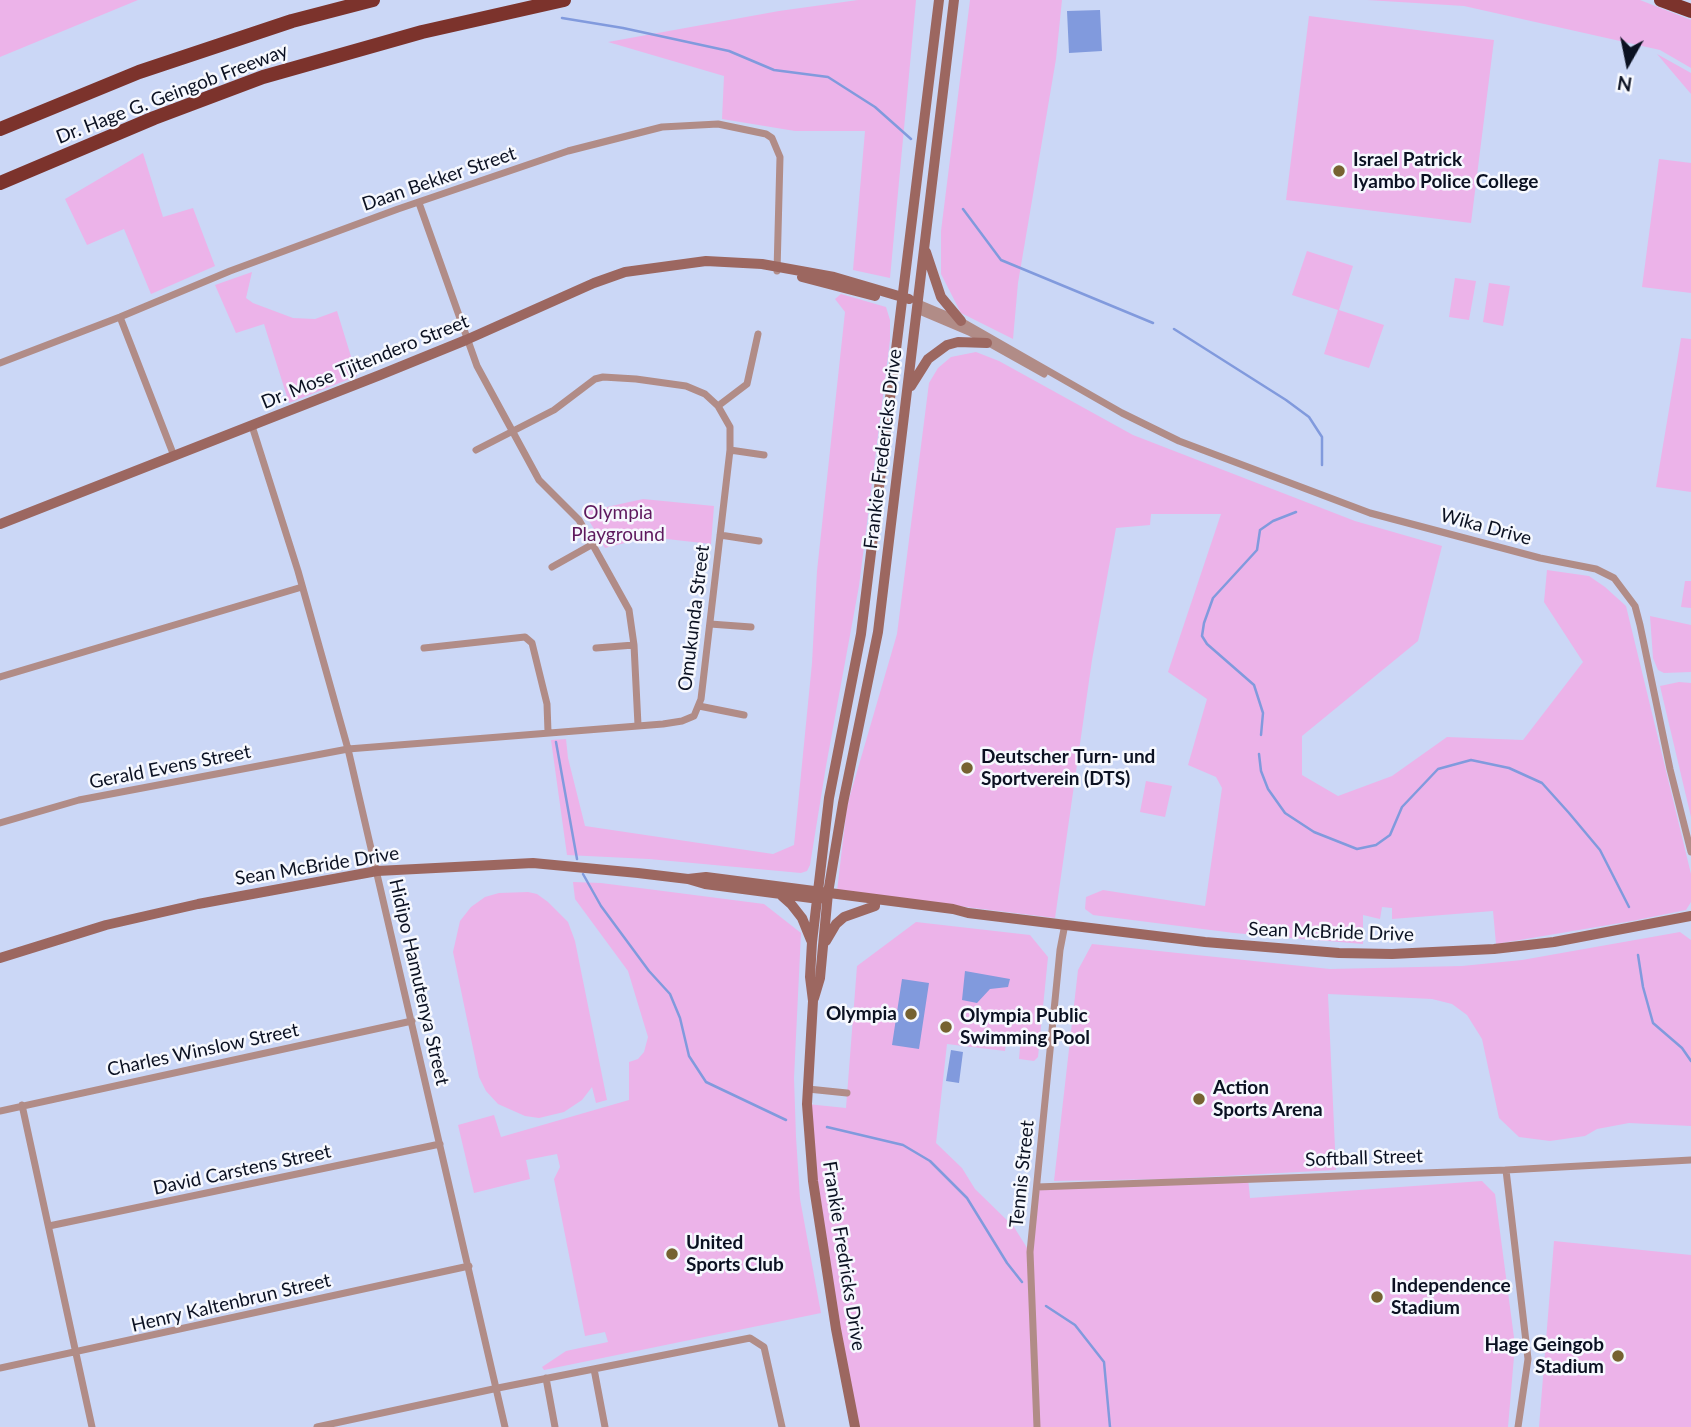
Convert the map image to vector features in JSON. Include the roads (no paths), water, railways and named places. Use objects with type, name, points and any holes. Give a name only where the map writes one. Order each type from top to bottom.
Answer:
[{"type":"highway","name":"Dr. Hage G. Geingob Freeway","points":[[0,129],[139,72],[292,21],[373,0]]},
{"type":"highway","name":"Dr. Hage G. Geingob Freeway","points":[[0,183],[73,151],[263,77],[422,32],[564,0]]},
{"type":"highway","points":[[1661,0],[1691,11]]},
{"type":"highway","points":[[0,194],[73,151]]},
{"type":"main road","name":"Frankie Fredericks Drive","points":[[822,896],[829,798],[861,634],[939,0]]},
{"type":"main road","name":"Frankie Fredericks Drive","points":[[822,896],[878,632],[954,0]]},
{"type":"main road","points":[[925,246],[941,297],[961,321]]},
{"type":"main road","name":"Dr. Mose Tjitendero Street","points":[[0,524],[466,340],[625,272],[688,262],[748,264],[777,269],[918,306]]},
{"type":"main road","points":[[908,391],[928,359],[937,351],[958,342],[987,343]]},
{"type":"main road","name":"Sean McBride Drive","points":[[0,958],[132,919],[198,904],[377,871],[467,864],[533,863],[600,868],[688,879],[780,895],[822,896],[953,909],[968,913],[1283,950],[1392,954],[1494,949],[1554,942],[1691,916]]},
{"type":"main road","name":"Sean McBride Drive","points":[[688,879],[706,877],[946,915],[968,913]]},
{"type":"main road","points":[[780,895],[792,904],[802,918],[812,942]]},
{"type":"main road","name":"Frankie Fredricks Drive","points":[[822,896],[812,942],[810,977],[813,1000],[808,1089],[813,1181],[836,1329],[855,1427]]},
{"type":"main road","name":"Frankie Fredricks Drive","points":[[813,1000],[820,978],[822,896]]},
{"type":"main road","points":[[822,952],[830,932],[844,917],[876,906]]},
{"type":"street","name":"Daan Bekker Street","points":[[0,363],[230,271],[398,209],[638,131],[682,124],[736,127],[772,138],[780,156],[777,269]]},
{"type":"street","points":[[419,203],[477,366],[539,480],[579,520],[629,610],[634,645],[638,725]]},
{"type":"street","name":"Wika Drive","points":[[918,306],[961,321],[1086,393],[1180,442],[1357,509],[1540,558],[1596,569],[1614,578],[1635,606],[1691,852]]},
{"type":"street","name":"Wika Drive","points":[[918,306],[1086,393]]},
{"type":"street","points":[[120,317],[174,456]]},
{"type":"street","points":[[476,450],[554,410],[595,379],[603,377],[686,386],[705,394],[718,406],[747,384],[758,334]]},
{"type":"street","name":"Omukunda Street","points":[[348,749],[638,725],[686,720],[694,716],[699,706],[730,450],[730,427],[718,406]]},
{"type":"street","name":"Hidipo Hamutenya Street","points":[[252,426],[348,749],[505,1427]]},
{"type":"street","points":[[730,450],[764,455]]},
{"type":"street","points":[[720,535],[759,541]]},
{"type":"street","points":[[552,567],[593,544]]},
{"type":"street","points":[[0,677],[302,587]]},
{"type":"street","points":[[710,624],[751,627]]},
{"type":"street","points":[[424,648],[525,637],[532,643],[547,704],[548,732]]},
{"type":"street","points":[[596,648],[634,645]]},
{"type":"street","points":[[699,706],[744,715]]},
{"type":"street","name":"Gerald Evens Street","points":[[0,823],[89,798],[348,749]]},
{"type":"street","name":"Tennis Street","points":[[1037,1427],[1034,1311],[1030,1271],[1060,950],[1065,924]]},
{"type":"street","name":"Charles Winslow Street","points":[[0,1111],[412,1021]]},
{"type":"street","points":[[808,1089],[847,1093]]},
{"type":"street","points":[[22,1105],[92,1427]]},
{"type":"street","name":"David Carstens Street","points":[[49,1226],[440,1144]]},
{"type":"street","name":"Softball Street","points":[[1037,1187],[1506,1170],[1691,1160]]},
{"type":"street","points":[[1506,1170],[1528,1359],[1518,1427]]},
{"type":"street","name":"Henry Kaltenbrun Street","points":[[0,1368],[469,1266]]},
{"type":"street","points":[[317,1427],[750,1338],[764,1347],[782,1427]]},
{"type":"street","points":[[594,1369],[606,1427]]},
{"type":"street","points":[[546,1378],[555,1427]]},
{"type":"water","points":[[1100,10],[1102,51],[1069,53],[1067,11]]},
{"type":"water","points":[[965,971],[1010,979],[1008,987],[990,989],[977,1003],[962,1000]]},
{"type":"water","name":"Olympia","points":[[902,979],[929,983],[919,1049],[892,1045]]},
{"type":"water","points":[[951,1050],[963,1052],[959,1083],[946,1081]]},
{"type":"waterway","points":[[562,18],[729,51],[774,70],[828,77],[875,107],[911,139]]},
{"type":"waterway","points":[[963,209],[1001,260],[1153,323]]},
{"type":"waterway","points":[[1174,329],[1309,417],[1322,437],[1322,465]]},
{"type":"waterway","points":[[1261,735],[1263,713],[1254,685],[1207,644],[1202,636],[1204,623],[1213,598],[1257,550],[1260,530],[1273,521],[1296,512]]},
{"type":"waterway","points":[[556,742],[577,859]]},
{"type":"waterway","points":[[1259,754],[1261,771],[1268,789],[1285,813],[1314,832],[1357,849],[1376,845],[1390,835],[1402,807],[1438,769],[1471,760],[1509,768],[1542,783],[1569,813],[1600,850],[1629,907]]},
{"type":"waterway","points":[[583,874],[601,906],[649,971],[670,994],[680,1018],[689,1056],[706,1082],[786,1120]]},
{"type":"waterway","points":[[1638,955],[1653,1023],[1682,1048],[1691,1061]]},
{"type":"waterway","points":[[827,1127],[903,1145],[930,1161],[967,1198],[1007,1263],[1022,1282]]},
{"type":"waterway","points":[[1046,1306],[1075,1325],[1104,1362],[1110,1427]]},
{"type":"place","name":"Israel Patrick Iyambo Police College","points":[[1339,171]]},
{"type":"place","name":"Deutscher Turn- und Sportverein (DTS)","points":[[967,768]]},
{"type":"place","name":"Olympia","points":[[911,1014]]},
{"type":"place","name":"Olympia Public Swimming Pool","points":[[946,1027]]},
{"type":"place","name":"Action Sports Arena","points":[[1199,1099]]},
{"type":"place","name":"United Sports Club","points":[[672,1254]]},
{"type":"place","name":"Independence Stadium","points":[[1377,1297]]},
{"type":"place","name":"Hage Geingob Stadium","points":[[1618,1356]]},
{"type":"park label","name":"Olympia Playground","points":[[618,524]]}]
